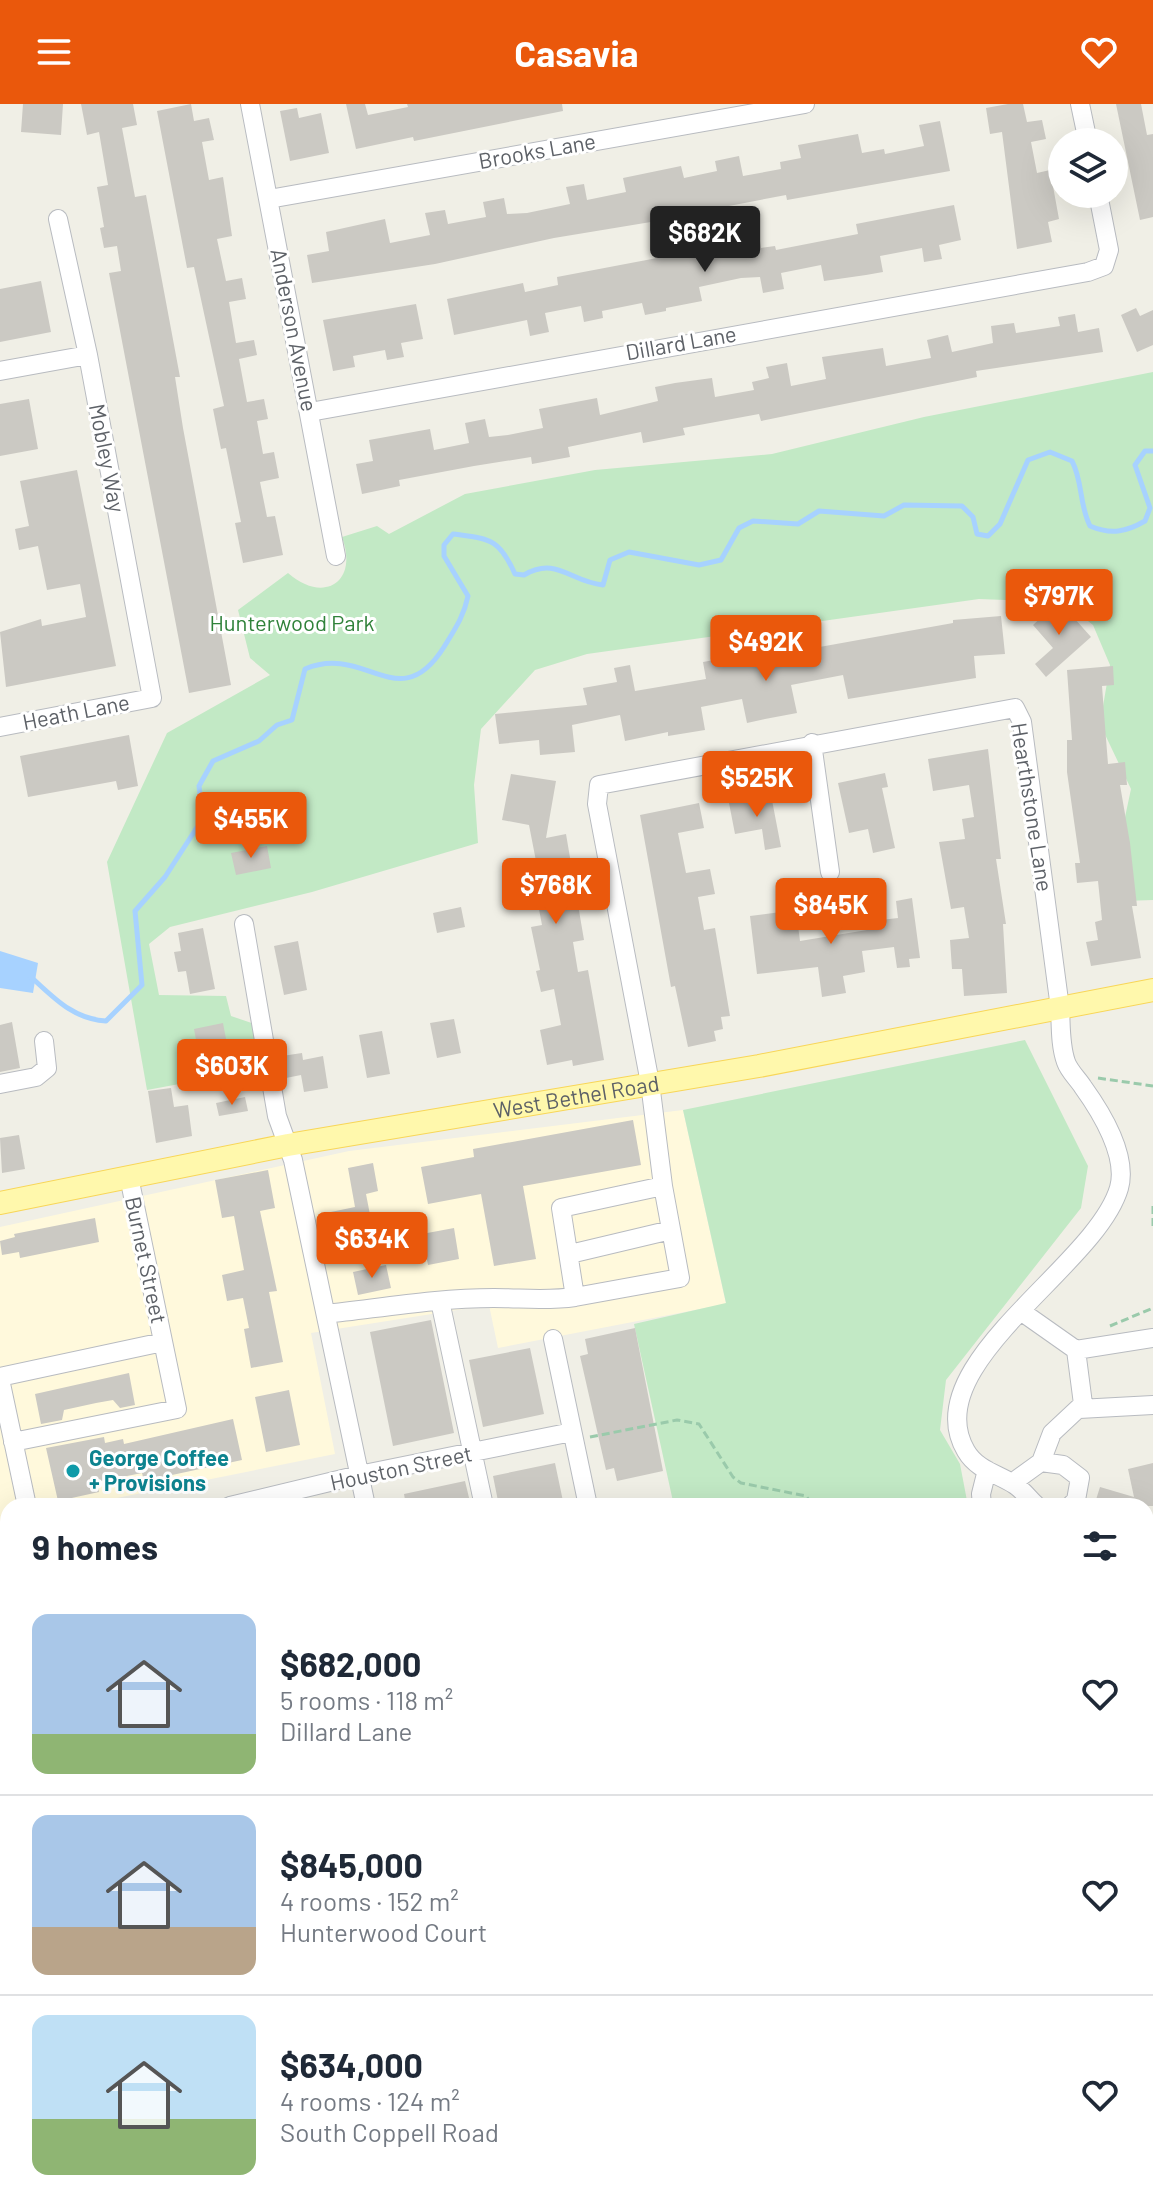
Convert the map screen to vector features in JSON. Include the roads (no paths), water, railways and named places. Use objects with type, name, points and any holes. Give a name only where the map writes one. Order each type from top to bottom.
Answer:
[{"type":"main road","name":"West Bethel Road","points":[[0,1203],[288,1145],[759,1066],[1153,990]]},
{"type":"street","name":"Anderson Avenue","points":[[250,104],[336,556]]},
{"type":"street","name":"Brooks Lane","points":[[269,199],[805,104]]},
{"type":"street","points":[[1080,104],[1085,128]]},
{"type":"street","name":"Dillard Lane","points":[[310,412],[1053,278],[1104,266],[1109,250],[1101,208]]},
{"type":"street","name":"Mobley Way","points":[[58,219],[88,355],[152,698]]},
{"type":"street","points":[[0,371],[88,355]]},
{"type":"street","name":"Heath Lane","points":[[0,727],[152,698]]},
{"type":"street","name":"Hearthstone Lane","points":[[650,1083],[597,804],[599,785],[812,743],[1015,708],[1022,722],[1060,1008]]},
{"type":"street","points":[[812,743],[830,872]]},
{"type":"street","points":[[244,924],[277,1116],[288,1145],[364,1498]]},
{"type":"street","points":[[1027,1498],[1012,1483],[987,1470],[967,1454],[956,1426],[958,1402],[975,1363],[1073,1259],[1111,1208],[1121,1184],[1118,1154],[1104,1121],[1067,1065],[1060,1008]]},
{"type":"street","points":[[0,1084],[36,1077],[47,1068],[44,1041]]},
{"type":"street","points":[[326,1314],[440,1301],[494,1298],[546,1301],[680,1278],[663,1186],[650,1083]]},
{"type":"street","name":"Burnet Street","points":[[13,1442],[177,1409],[129,1177]]},
{"type":"street","points":[[575,1297],[561,1208],[663,1186]]},
{"type":"street","points":[[570,1254],[671,1230]]},
{"type":"street","points":[[440,1301],[482,1498]]},
{"type":"street","points":[[1022,1312],[1076,1350],[1153,1338]]},
{"type":"street","points":[[553,1339],[586,1498]]},
{"type":"street","points":[[25,1498],[0,1378],[163,1342]]},
{"type":"street","points":[[1012,1483],[1041,1462],[1052,1433],[1083,1404],[1076,1350]]},
{"type":"street","points":[[1079,1409],[1153,1405]]},
{"type":"street","name":"Houston Street","points":[[265,1498],[359,1475],[573,1436]]},
{"type":"street","points":[[1041,1462],[1063,1465],[1080,1478],[1076,1498]]},
{"type":"street","points":[[981,1498],[987,1470]]},
{"type":"water","points":[[0,951],[38,963],[33,993],[0,988]]},
{"type":"waterway","points":[[30,976],[74,1012],[106,1021],[142,985],[135,911],[165,877],[203,818],[199,786],[213,761],[259,741],[277,725],[292,720],[305,669],[327,664],[346,665],[396,678],[412,677],[428,667],[455,628],[468,596],[444,556],[444,545],[453,534],[492,542],[504,553],[515,574],[555,569],[603,585],[610,560],[629,552],[699,565],[721,560],[739,528],[753,521],[798,524],[819,511],[884,516],[904,505],[962,506],[973,517],[977,534],[988,536],[1000,524],[1028,460],[1050,452],[1072,461],[1090,526],[1118,531],[1145,521],[1150,508],[1135,465],[1145,451],[1153,451]]},
{"type":"place","name":"George Coffee + Provisions","points":[[73,1471]]},
{"type":"park label","name":"Hunterwood Park","points":[[292,623]]}]
